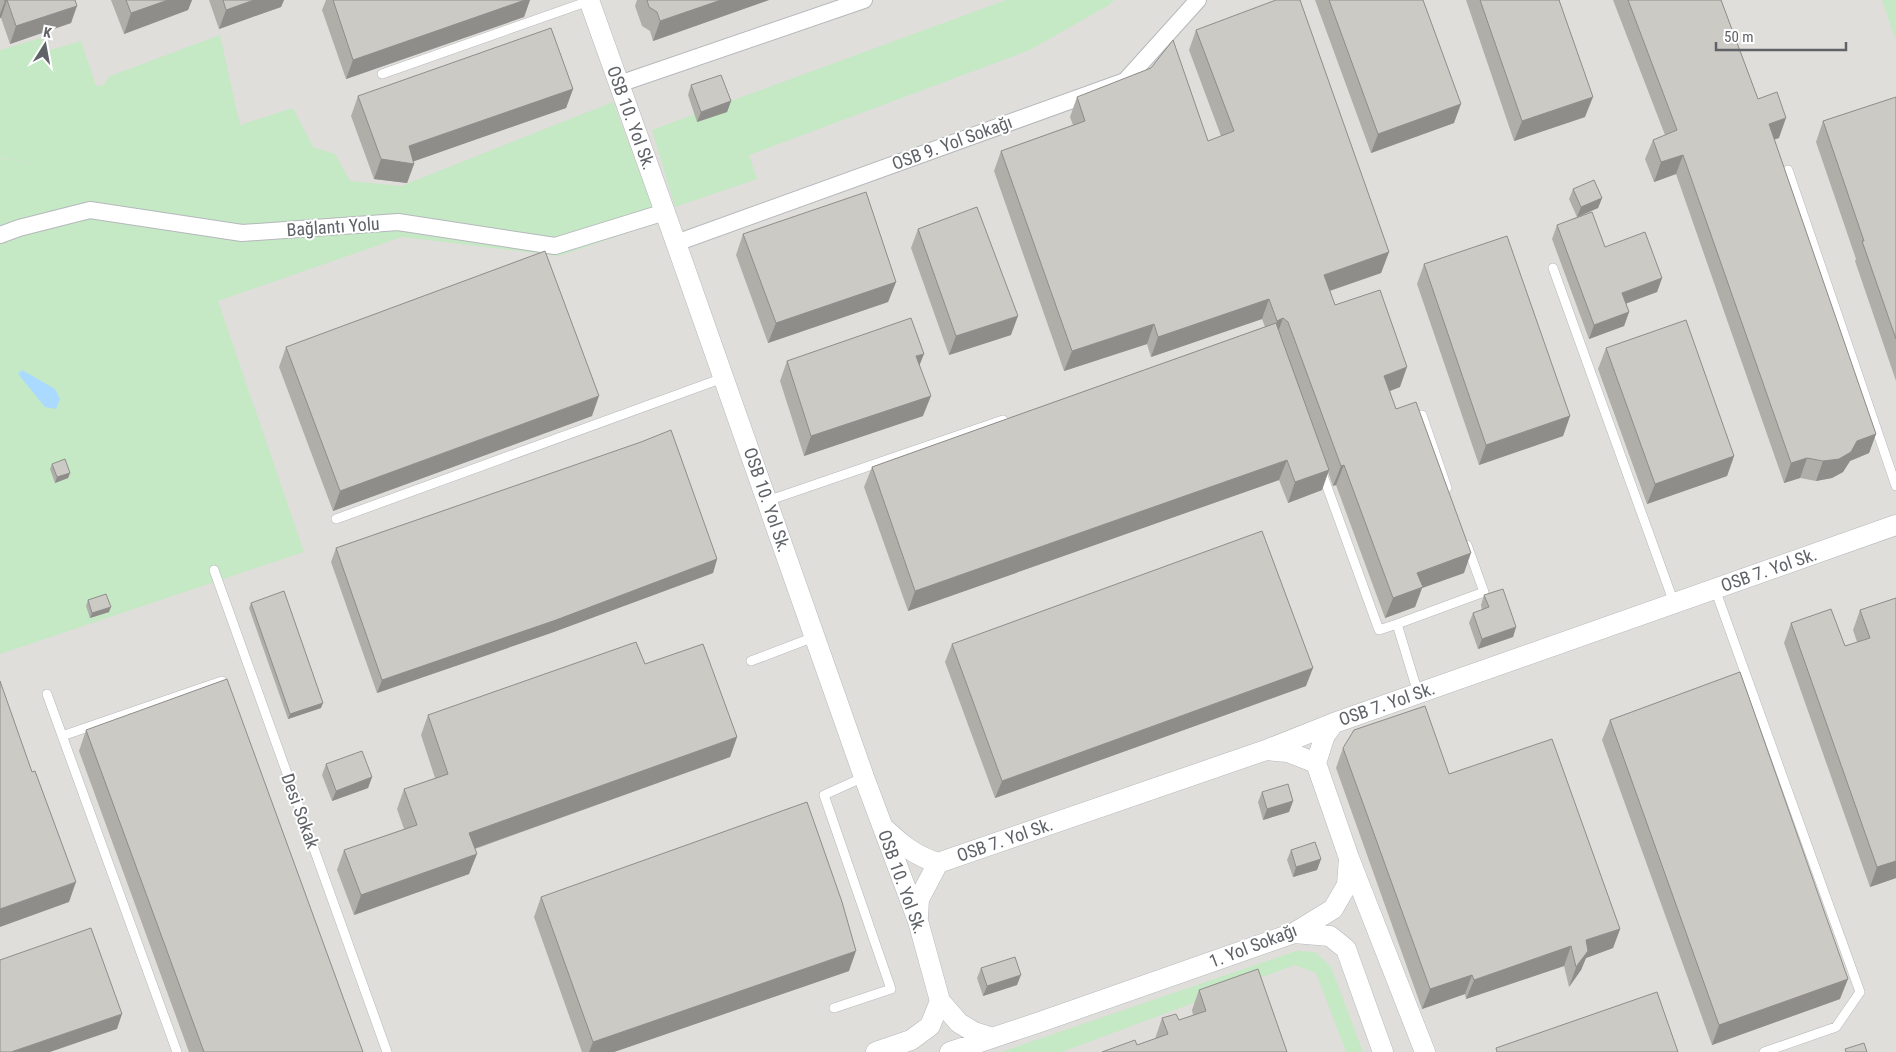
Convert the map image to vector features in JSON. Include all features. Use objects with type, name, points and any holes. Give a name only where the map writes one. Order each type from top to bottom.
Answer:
[{"type":"street","name":"OSB 10. Yol Sk.","points":[[589,0],[864,777],[918,921],[940,1001]]},
{"type":"street","points":[[619,84],[864,0]]},
{"type":"street","name":"OSB 9. Yol Sokağı","points":[[676,243],[1125,81],[1198,0]]},
{"type":"street","name":"Bağlantı Yolu","points":[[0,235],[19,228],[90,210],[242,233],[398,222],[555,246],[665,212]]},
{"type":"street","name":"OSB 7. Yol Sk.","points":[[918,921],[919,899],[938,863],[1266,750],[1418,693],[1896,525]]},
{"type":"street","points":[[1334,723],[1325,735],[1316,763],[1350,858],[1425,1052]]},
{"type":"street","points":[[1266,750],[1288,752],[1316,763]]},
{"type":"street","points":[[883,827],[904,847],[920,857],[938,863]]},
{"type":"street","name":"1. Yol Sokağı","points":[[950,1052],[1294,933],[1333,909],[1347,885],[1350,858]]},
{"type":"street","points":[[1294,933],[1330,936],[1346,949],[1383,1052]]},
{"type":"street","points":[[876,1052],[910,1040],[930,1026],[940,1001],[959,1023],[974,1032],[993,1038]]},
{"type":"lane","points":[[382,74],[589,0]]},
{"type":"lane","points":[[1788,170],[1896,486]]},
{"type":"lane","points":[[1553,268],[1674,603]]},
{"type":"lane","points":[[336,519],[724,378]]},
{"type":"lane","points":[[1422,416],[1451,499]]},
{"type":"lane","points":[[767,501],[1010,418]]},
{"type":"lane","points":[[1318,464],[1379,630],[1484,592],[1464,536]]},
{"type":"lane","name":"Desi Sokak","points":[[214,570],[387,1052]]},
{"type":"lane","points":[[1715,589],[1860,992],[1836,1027],[1764,1052]]},
{"type":"lane","points":[[1397,624],[1418,693]]},
{"type":"lane","points":[[751,661],[815,637]]},
{"type":"lane","points":[[62,736],[222,681],[229,699]]},
{"type":"lane","points":[[47,694],[177,1052]]},
{"type":"lane","points":[[834,1008],[891,989],[824,796],[864,777]]},
{"type":"shaded area","points":[[0,0],[1896,0],[1896,1052],[0,1052]]},
{"type":"green space","points":[[1006,0],[1114,0],[1109,5],[1030,50],[749,155],[757,179],[675,207],[652,130]]},
{"type":"green space","points":[[1882,0],[1896,0],[1896,41]]},
{"type":"green space","points":[[220,35],[240,125],[293,108],[313,147],[335,154],[350,181],[401,186],[613,102],[659,224],[559,256],[402,237],[218,301],[304,552],[0,654],[0,158],[34,164],[0,157],[0,50],[41,38],[47,51],[81,41],[96,86],[103,85],[110,76]]},
{"type":"green space","points":[[1296,951],[1315,952],[1331,967],[1363,1052],[1346,1052],[1316,973],[1295,965],[1062,1052],[1001,1052]]},
{"type":"water","points":[[22,370],[55,389],[60,399],[56,409],[45,407],[18,374]]},
{"type":"building","points":[[7,0],[75,0],[77,6],[16,26]]},
{"type":"building","points":[[126,0],[168,0],[131,13]]},
{"type":"building","points":[[223,0],[254,0],[226,10]]},
{"type":"building","points":[[333,0],[525,0],[353,60]]},
{"type":"building","points":[[647,0],[721,0],[660,21],[657,12],[649,7]]},
{"type":"building","points":[[1276,0],[1300,0],[1389,252],[1324,275],[1335,305],[1380,290],[1407,367],[1384,376],[1396,409],[1416,402],[1471,553],[1417,573],[1423,587],[1393,598],[1344,465],[1341,466],[1288,322],[1283,318],[1277,321],[1269,299],[1158,337],[1154,324],[1072,351],[1001,151],[1085,121],[1077,97],[1151,68],[1173,40],[1208,141],[1234,131],[1196,30]]},
{"type":"building","points":[[1329,0],[1423,0],[1461,104],[1378,134]]},
{"type":"building","points":[[1480,0],[1559,0],[1593,97],[1522,121]]},
{"type":"building","points":[[1628,0],[1721,0],[1758,99],[1777,92],[1786,118],[1769,124],[1876,434],[1857,441],[1851,452],[1839,459],[1823,461],[1807,458],[1791,463],[1683,155],[1661,162],[1653,140],[1677,130]]},
{"type":"building","points":[[551,28],[573,89],[409,146],[414,164],[381,159],[358,96]]},
{"type":"building","points":[[721,75],[731,101],[701,112],[691,85]]},
{"type":"building","points":[[1896,97],[1896,339],[1823,121]]},
{"type":"building","points":[[1594,180],[1602,198],[1581,207],[1573,189]]},
{"type":"building","points":[[866,192],[896,282],[776,323],[743,234]]},
{"type":"building","points":[[977,207],[1018,316],[956,336],[918,229]]},
{"type":"building","points":[[1592,212],[1605,247],[1645,232],[1662,278],[1622,293],[1629,312],[1594,325],[1557,225]]},
{"type":"building","points":[[1507,236],[1570,416],[1486,445],[1424,264]]},
{"type":"building","points":[[545,251],[599,396],[340,491],[286,347]]},
{"type":"building","points":[[911,318],[924,354],[916,356],[931,396],[811,436],[787,361]]},
{"type":"building","points":[[1686,320],[1734,456],[1655,484],[1606,348]]},
{"type":"building","points":[[1276,323],[1329,470],[1295,482],[1287,460],[915,591],[872,467]]},
{"type":"building","points":[[671,430],[717,559],[556,620],[382,680],[336,548]]},
{"type":"building","points":[[65,459],[70,473],[57,477],[52,464]]},
{"type":"building","points":[[1262,531],[1313,668],[1002,781],[952,644]]},
{"type":"building","points":[[1503,589],[1516,627],[1482,639],[1473,613],[1489,607],[1484,595]]},
{"type":"building","points":[[284,591],[323,703],[290,714],[251,603]]},
{"type":"building","points":[[106,594],[111,607],[92,613],[88,600]]},
{"type":"building","points":[[1896,598],[1896,861],[1877,867],[1791,623],[1831,609],[1845,646],[1870,638],[1860,610]]},
{"type":"building","points":[[636,642],[645,664],[703,644],[737,737],[469,833],[477,854],[361,895],[344,850],[417,825],[404,789],[448,774],[428,715]]},
{"type":"building","points":[[1740,672],[1848,979],[1719,1025],[1610,720]]},
{"type":"building","points":[[227,679],[363,1052],[204,1052],[86,730]]},
{"type":"building","points":[[0,681],[32,772],[35,771],[76,882],[0,909]]},
{"type":"building","points":[[1425,706],[1449,774],[1552,739],[1620,929],[1586,940],[1588,951],[1576,967],[1571,946],[1474,980],[1472,975],[1430,989],[1343,748],[1354,730]]},
{"type":"building","points":[[362,751],[372,777],[336,791],[326,764]]},
{"type":"building","points":[[1288,784],[1293,801],[1267,809],[1262,792]]},
{"type":"building","points":[[807,802],[842,902],[856,951],[593,1042],[541,897]]},
{"type":"building","points":[[1315,842],[1321,859],[1296,867],[1291,850]]},
{"type":"building","points":[[91,928],[122,1014],[11,1052],[0,1052],[0,960]]},
{"type":"building","points":[[1015,957],[1021,975],[987,986],[981,968]]},
{"type":"building","points":[[1258,969],[1287,1052],[1102,1052],[1135,1040],[1137,1045],[1168,1034],[1162,1018],[1176,1014],[1179,1020],[1206,1011],[1199,990]]},
{"type":"building","points":[[1657,992],[1678,1052],[1497,1052],[1496,1048]]},
{"type":"building","points":[[1864,1043],[1867,1052],[1846,1052],[1845,1049]]}]
